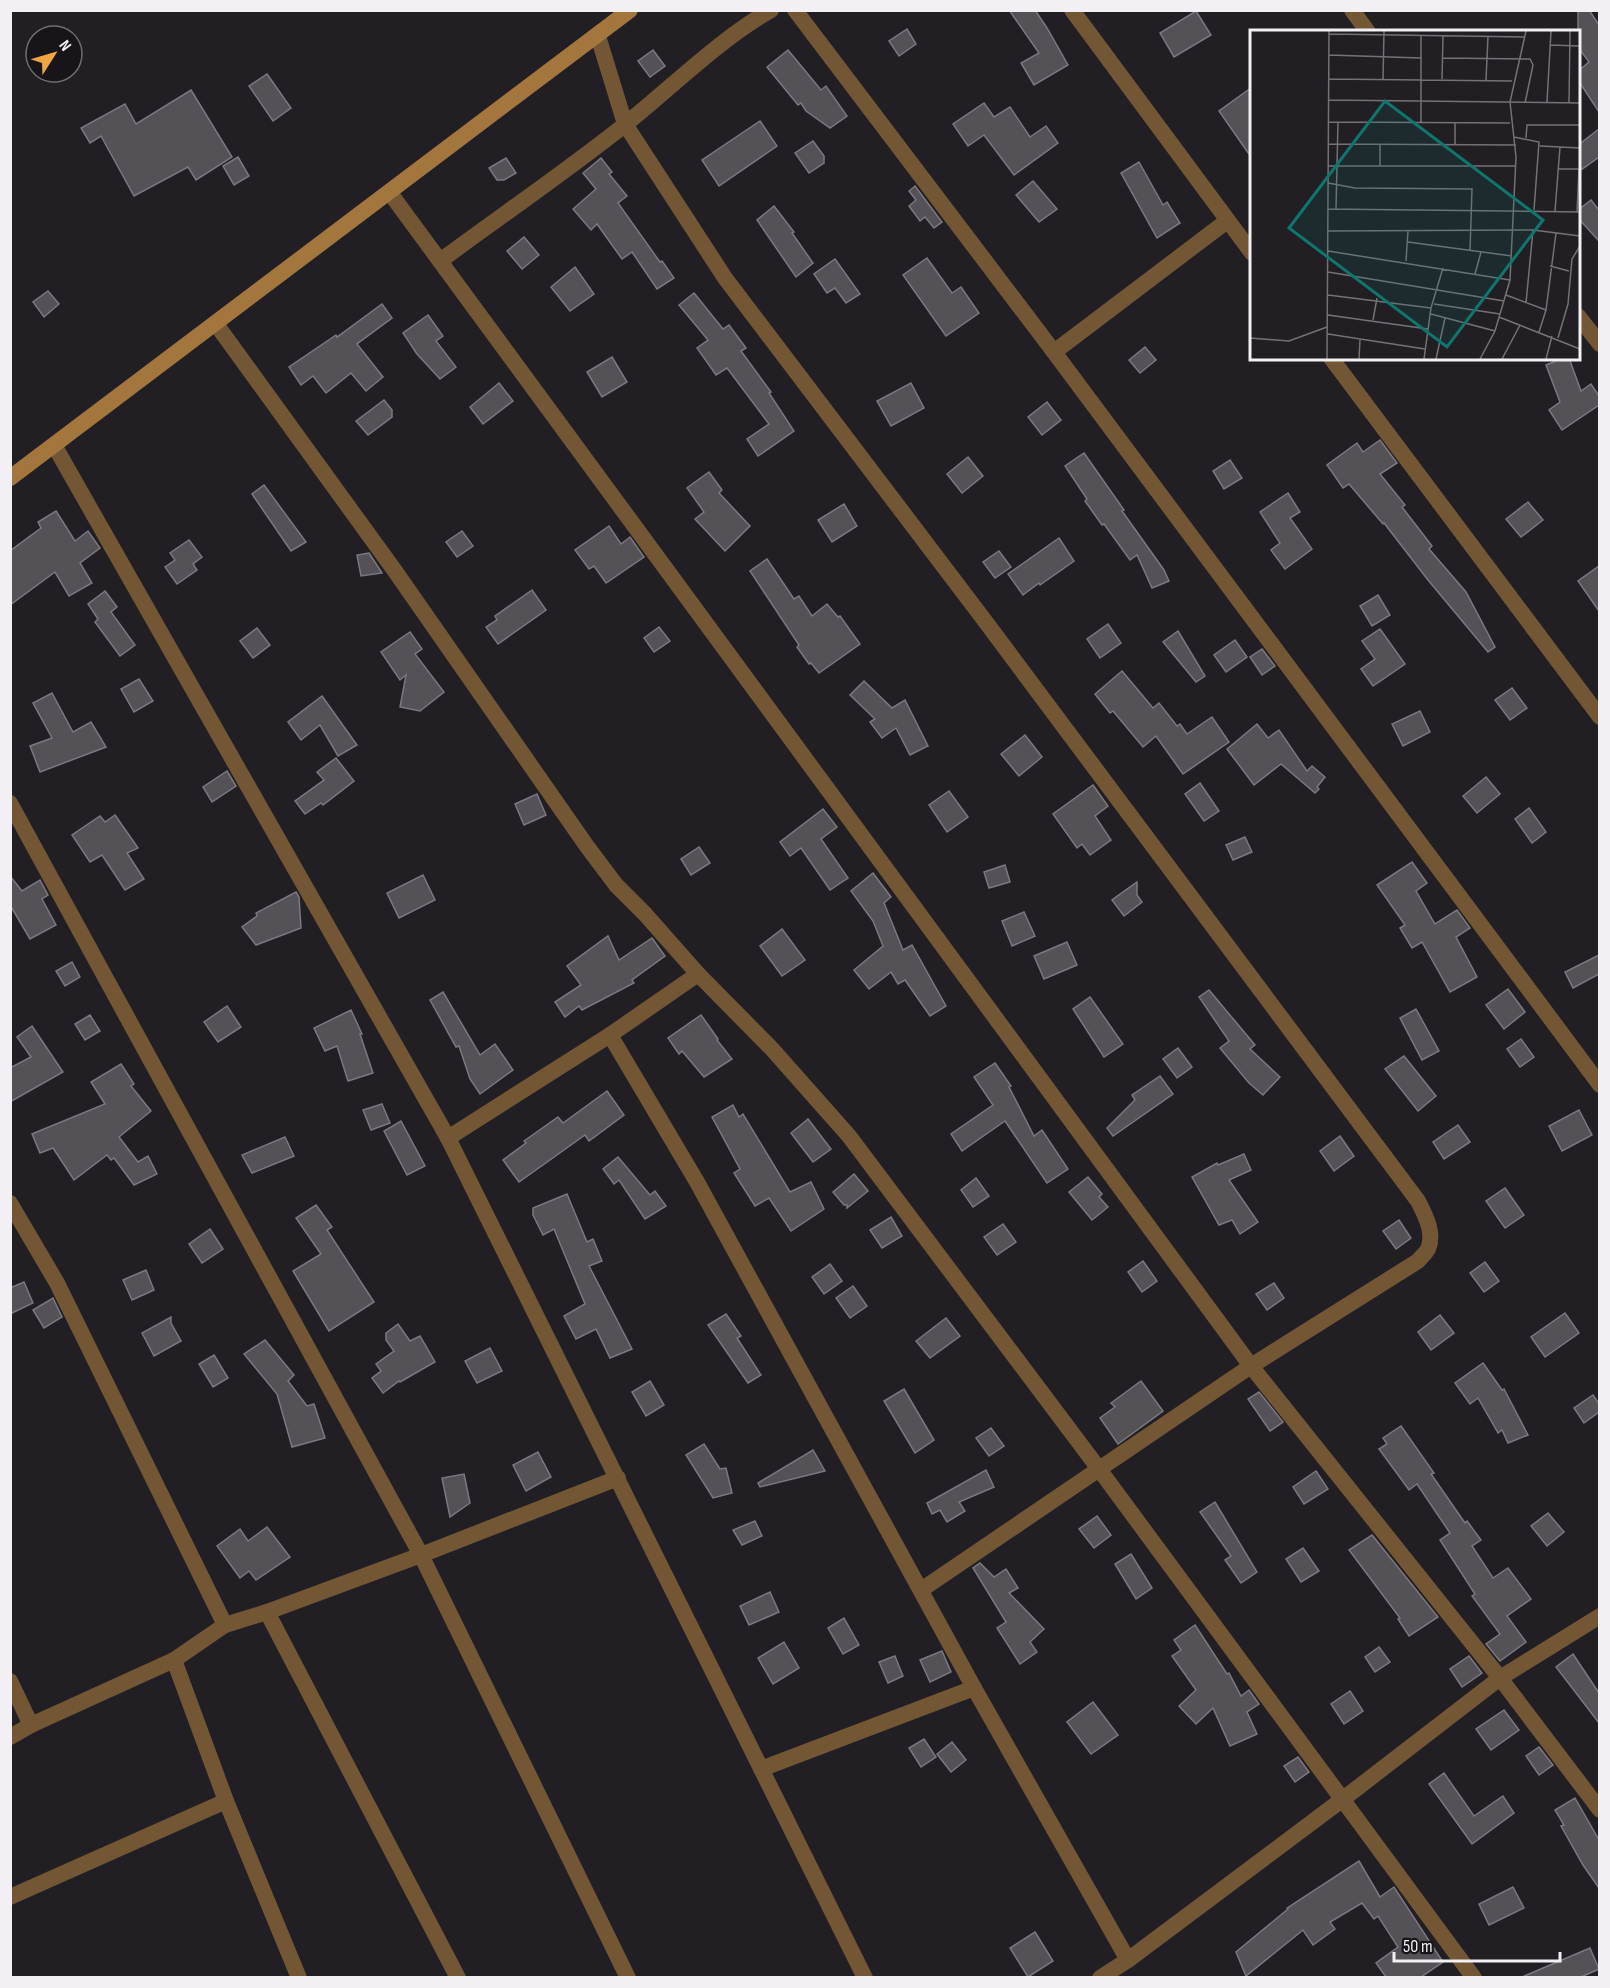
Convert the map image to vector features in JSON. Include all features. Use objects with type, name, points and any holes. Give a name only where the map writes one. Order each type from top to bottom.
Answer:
[{"type":"main road","points":[[10,478],[630,10]]},
{"type":"street","points":[[440,261],[625,124],[711,53],[771,10]]},
{"type":"street","points":[[795,10],[1054,352],[1599,1085]]},
{"type":"street","points":[[1072,10],[1250,252]]},
{"type":"street","points":[[1352,10],[1367,30]]},
{"type":"street","points":[[598,36],[625,124],[725,278],[1418,1201],[1430,1233],[1428,1250],[1418,1261],[1251,1366],[921,1590]]},
{"type":"street","points":[[390,193],[1251,1366],[1500,1678],[1599,1810]]},
{"type":"street","points":[[1054,352],[1227,221]]},
{"type":"street","points":[[1580,319],[1599,344]]},
{"type":"street","points":[[216,324],[395,571],[616,885],[698,974],[772,1049],[849,1136],[1343,1799],[1467,1975]]},
{"type":"street","points":[[1332,360],[1599,717]]},
{"type":"street","points":[[54,445],[448,1138],[865,1977]]},
{"type":"street","points":[[10,803],[421,1555],[628,1977]]},
{"type":"street","points":[[448,1138],[610,1035],[698,974]]},
{"type":"street","points":[[610,1035],[698,1182],[974,1688],[1128,1960]]},
{"type":"street","points":[[10,1203],[57,1282],[225,1625]]},
{"type":"street","points":[[10,1737],[31,1725],[174,1660],[225,1625],[267,1612],[421,1555],[618,1478]]},
{"type":"street","points":[[267,1612],[458,1977]]},
{"type":"street","points":[[1100,1977],[1128,1960],[1500,1678],[1599,1616]]},
{"type":"street","points":[[174,1660],[226,1801],[299,1977]]},
{"type":"street","points":[[10,1682],[31,1725]]},
{"type":"street","points":[[761,1769],[974,1688]]},
{"type":"street","points":[[10,1897],[226,1801]]},
{"type":"building","points":[[1009,10],[1035,10],[1068,65],[1034,85],[1021,63],[1039,53]]},
{"type":"building","points":[[1578,10],[1589,10],[1599,25],[1599,112],[1580,83],[1580,69],[1589,62],[1580,50],[1580,30],[1578,30]]},
{"type":"building","points":[[1196,11],[1211,35],[1174,57],[1160,33]]},
{"type":"building","points":[[907,29],[916,44],[899,56],[889,41]]},
{"type":"building","points":[[653,50],[665,66],[650,77],[638,61]]},
{"type":"building","points":[[788,50],[821,90],[826,86],[847,116],[830,128],[806,111],[801,103],[798,105],[767,67]]},
{"type":"building","points":[[267,74],[291,108],[273,121],[249,86]]},
{"type":"building","points":[[1250,89],[1250,156],[1219,111]]},
{"type":"building","points":[[191,90],[232,157],[196,180],[188,167],[134,196],[101,136],[90,143],[81,128],[125,104],[136,124]]},
{"type":"building","points":[[984,103],[994,117],[1010,107],[1030,137],[1046,126],[1058,143],[1014,175],[984,135],[968,146],[953,124]]},
{"type":"building","points":[[760,121],[777,146],[719,186],[702,160]]},
{"type":"building","points":[[1599,129],[1599,157],[1580,171],[1580,143]]},
{"type":"building","points":[[813,141],[824,156],[824,163],[809,173],[795,153]]},
{"type":"building","points":[[238,157],[249,176],[234,185],[223,166]]},
{"type":"building","points":[[506,158],[516,173],[504,180],[497,180],[489,168]]},
{"type":"building","points":[[601,158],[612,172],[609,174],[627,196],[618,203],[674,278],[657,289],[632,252],[622,259],[597,224],[591,230],[573,209],[596,189],[583,173]]},
{"type":"building","points":[[1139,162],[1163,205],[1167,202],[1180,223],[1157,238],[1121,173]]},
{"type":"building","points":[[1033,181],[1057,209],[1039,222],[1016,195]]},
{"type":"building","points":[[915,186],[942,222],[934,228],[925,217],[920,221],[909,206],[916,200],[909,191]]},
{"type":"building","points":[[1591,200],[1599,210],[1599,241],[1580,220],[1580,208]]},
{"type":"building","points":[[774,206],[794,232],[792,233],[813,263],[796,277],[757,220]]},
{"type":"building","points":[[524,237],[539,255],[522,269],[507,251]]},
{"type":"building","points":[[927,258],[952,293],[961,287],[979,313],[946,336],[903,275]]},
{"type":"building","points":[[835,259],[860,294],[846,303],[835,288],[827,293],[814,274]]},
{"type":"building","points":[[575,267],[594,294],[570,311],[551,287]]},
{"type":"building","points":[[48,291],[59,304],[44,317],[33,302]]},
{"type":"building","points":[[694,293],[723,329],[729,325],[746,348],[741,351],[771,392],[769,393],[794,431],[758,456],[747,439],[769,424],[727,368],[716,375],[697,348],[708,340],[679,305]]},
{"type":"building","points":[[382,304],[392,318],[357,344],[383,377],[366,391],[351,373],[326,393],[313,376],[301,385],[289,367],[336,335],[337,337]]},
{"type":"building","points":[[428,315],[443,336],[436,341],[456,367],[440,379],[417,354],[403,333]]},
{"type":"building","points":[[1145,347],[1156,360],[1140,373],[1129,360]]},
{"type":"building","points":[[612,357],[627,382],[602,397],[587,372]]},
{"type":"building","points":[[1558,360],[1570,360],[1581,391],[1591,384],[1599,396],[1599,405],[1562,430],[1549,410],[1560,402],[1546,365]]},
{"type":"building","points":[[499,383],[513,401],[483,424],[470,407]]},
{"type":"building","points":[[911,383],[924,408],[891,426],[877,401]]},
{"type":"building","points":[[384,400],[392,410],[392,417],[368,435],[356,421]]},
{"type":"building","points":[[1047,402],[1061,420],[1042,435],[1028,417]]},
{"type":"building","points":[[1380,440],[1397,463],[1380,474],[1405,505],[1402,507],[1432,546],[1429,549],[1466,592],[1495,647],[1488,652],[1384,523],[1349,484],[1343,488],[1327,465],[1357,443],[1363,452]]},
{"type":"building","points":[[1084,453],[1164,570],[1169,581],[1152,588],[1137,555],[1130,560],[1085,501],[1087,499],[1065,466]]},
{"type":"building","points":[[968,457],[983,476],[962,493],[947,474]]},
{"type":"building","points":[[1230,460],[1242,478],[1224,489],[1213,471]]},
{"type":"building","points":[[709,472],[722,490],[719,493],[750,526],[725,551],[695,519],[704,512],[687,488]]},
{"type":"building","points":[[264,485],[306,542],[291,551],[252,494]]},
{"type":"building","points":[[1288,493],[1300,512],[1290,518],[1312,549],[1285,569],[1271,550],[1280,543],[1260,512]]},
{"type":"building","points":[[1528,502],[1543,520],[1521,537],[1506,519]]},
{"type":"building","points":[[844,504],[857,526],[832,542],[818,520]]},
{"type":"building","points":[[56,511],[75,541],[88,531],[100,548],[80,563],[92,583],[69,596],[55,572],[10,605],[10,551],[41,528],[38,522]]},
{"type":"building","points":[[609,526],[621,544],[630,537],[644,557],[606,583],[594,566],[589,569],[575,550]]},
{"type":"building","points":[[462,531],[473,546],[457,557],[446,542]]},
{"type":"building","points":[[1059,538],[1074,561],[1023,595],[1008,574]]},
{"type":"building","points":[[189,540],[202,557],[193,564],[197,570],[177,584],[165,567],[175,560],[170,553]]},
{"type":"building","points":[[999,551],[1011,567],[995,578],[983,562]]},
{"type":"building","points":[[369,553],[382,573],[361,576],[357,555]]},
{"type":"building","points":[[767,559],[794,599],[799,596],[812,616],[827,604],[838,617],[840,616],[860,644],[819,673],[811,663],[809,664],[750,571]]},
{"type":"building","points":[[1599,566],[1599,611],[1578,581]]},
{"type":"building","points":[[532,590],[546,610],[498,644],[486,627],[497,620],[495,616]]},
{"type":"building","points":[[105,591],[117,607],[111,612],[135,645],[120,656],[95,622],[98,619],[88,604]]},
{"type":"building","points":[[1378,595],[1390,615],[1372,626],[1360,606]]},
{"type":"building","points":[[1108,624],[1121,643],[1100,658],[1087,639]]},
{"type":"building","points":[[659,627],[670,641],[654,652],[644,638]]},
{"type":"building","points":[[257,628],[270,645],[253,658],[240,641]]},
{"type":"building","points":[[1380,629],[1405,664],[1373,686],[1361,669],[1375,659],[1362,641]]},
{"type":"building","points":[[1178,631],[1205,676],[1196,682],[1163,642]]},
{"type":"building","points":[[410,632],[422,649],[415,654],[444,692],[420,711],[400,707],[406,675],[400,680],[381,652]]},
{"type":"building","points":[[1235,640],[1247,657],[1226,672],[1214,655]]},
{"type":"building","points":[[1262,649],[1275,666],[1262,675],[1250,657]]},
{"type":"building","points":[[1122,671],[1153,708],[1159,703],[1177,726],[1180,724],[1187,734],[1212,717],[1229,742],[1183,774],[1156,736],[1143,747],[1113,711],[1110,713],[1095,694]]},
{"type":"building","points":[[139,679],[153,701],[134,712],[121,689]]},
{"type":"building","points":[[864,681],[892,708],[905,700],[928,746],[910,755],[896,728],[882,738],[870,722],[875,719],[850,695]]},
{"type":"building","points":[[1512,688],[1527,708],[1510,720],[1495,700]]},
{"type":"building","points":[[52,693],[73,732],[91,722],[106,747],[40,772],[30,746],[52,738],[33,703]]},
{"type":"building","points":[[322,696],[357,745],[338,756],[320,725],[301,740],[288,722]]},
{"type":"building","points":[[1420,711],[1430,732],[1403,746],[1392,724]]},
{"type":"building","points":[[1257,724],[1268,738],[1279,730],[1307,771],[1312,766],[1325,777],[1315,793],[1281,764],[1254,785],[1227,749]]},
{"type":"building","points":[[1025,735],[1042,757],[1019,776],[1001,754]]},
{"type":"building","points":[[336,758],[354,781],[323,805],[321,803],[305,814],[295,801],[324,780],[317,772]]},
{"type":"building","points":[[227,771],[236,786],[212,802],[203,787]]},
{"type":"building","points":[[1486,777],[1500,794],[1477,813],[1463,796]]},
{"type":"building","points":[[1200,783],[1219,811],[1204,821],[1185,794]]},
{"type":"building","points":[[1093,785],[1108,806],[1095,816],[1111,840],[1090,855],[1082,844],[1077,848],[1053,814]]},
{"type":"building","points":[[949,791],[968,817],[947,832],[929,805]]},
{"type":"building","points":[[537,794],[546,815],[524,825],[515,804]]},
{"type":"building","points":[[1529,808],[1546,832],[1532,843],[1515,819]]},
{"type":"building","points":[[823,809],[837,827],[821,839],[848,878],[830,890],[801,848],[790,856],[780,842]]},
{"type":"building","points":[[115,815],[138,848],[127,853],[144,879],[125,890],[102,855],[90,862],[72,835],[100,816],[105,822]]},
{"type":"building","points":[[1245,837],[1252,852],[1233,860],[1226,845]]},
{"type":"building","points":[[699,847],[710,863],[691,875],[681,859]]},
{"type":"building","points":[[1412,862],[1427,883],[1416,891],[1435,924],[1457,910],[1470,928],[1456,937],[1477,977],[1450,992],[1422,942],[1412,948],[1400,928],[1405,925],[1377,885]]},
{"type":"building","points":[[1005,865],[1010,882],[989,888],[984,872]]},
{"type":"building","points":[[873,873],[891,897],[884,903],[903,950],[912,945],[946,1006],[930,1016],[905,980],[898,984],[891,972],[869,989],[854,970],[883,946],[873,921],[851,891]]},
{"type":"building","points":[[423,875],[435,900],[399,918],[387,893]]},
{"type":"building","points":[[10,876],[22,891],[40,880],[48,895],[42,899],[56,925],[30,939],[10,905]]},
{"type":"building","points":[[1137,882],[1137,895],[1142,902],[1124,916],[1112,900]]},
{"type":"building","points":[[296,892],[299,897],[301,928],[256,945],[242,927],[257,916],[256,913]]},
{"type":"building","points":[[1024,912],[1035,936],[1012,946],[1002,921]]},
{"type":"building","points":[[782,929],[805,960],[782,976],[760,946]]},
{"type":"building","points":[[608,936],[619,960],[652,938],[665,956],[632,980],[634,983],[582,1010],[579,1006],[565,1017],[555,1002],[581,985],[567,966]]},
{"type":"building","points":[[1067,942],[1077,965],[1044,979],[1034,956]]},
{"type":"building","points":[[1599,955],[1599,974],[1573,988],[1565,972]]},
{"type":"building","points":[[72,962],[80,977],[65,986],[56,971]]},
{"type":"building","points":[[1508,989],[1525,1012],[1504,1029],[1486,1005]]},
{"type":"building","points":[[1209,990],[1255,1045],[1250,1049],[1280,1077],[1263,1095],[1249,1083],[1220,1048],[1229,1041],[1199,997]]},
{"type":"building","points":[[443,992],[480,1055],[495,1044],[513,1070],[480,1094],[470,1079],[459,1046],[456,1047],[430,1000]]},
{"type":"building","points":[[1090,997],[1123,1044],[1104,1057],[1073,1009]]},
{"type":"building","points":[[227,1006],[241,1027],[218,1042],[204,1022]]},
{"type":"building","points":[[1416,1009],[1439,1051],[1422,1060],[1400,1018]]},
{"type":"building","points":[[351,1010],[362,1034],[360,1034],[373,1073],[348,1081],[337,1046],[325,1051],[314,1028]]},
{"type":"building","points":[[90,1015],[100,1031],[85,1040],[75,1024]]},
{"type":"building","points":[[701,1015],[732,1059],[704,1077],[682,1051],[679,1054],[668,1038]]},
{"type":"building","points":[[32,1026],[63,1072],[10,1102],[10,1068],[31,1057],[17,1037]]},
{"type":"building","points":[[1521,1039],[1534,1057],[1520,1067],[1507,1049]]},
{"type":"building","points":[[1178,1048],[1192,1067],[1177,1078],[1163,1059]]},
{"type":"building","points":[[1404,1056],[1436,1096],[1418,1111],[1385,1069]]},
{"type":"building","points":[[995,1063],[1011,1086],[1009,1087],[1034,1136],[1042,1130],[1068,1169],[1047,1183],[1005,1121],[962,1151],[951,1134],[993,1105],[974,1077]]},
{"type":"building","points":[[121,1064],[134,1084],[131,1086],[151,1111],[119,1137],[138,1162],[148,1156],[157,1174],[134,1185],[114,1158],[111,1160],[107,1155],[74,1180],[53,1148],[40,1153],[32,1134],[105,1104],[91,1082]]},
{"type":"building","points":[[1160,1076],[1173,1094],[1113,1136],[1107,1128],[1135,1100],[1132,1095]]},
{"type":"building","points":[[607,1091],[624,1115],[589,1141],[585,1135],[519,1182],[503,1160],[526,1143],[524,1141],[558,1117],[563,1123]]},
{"type":"building","points":[[382,1104],[390,1123],[371,1130],[363,1110]]},
{"type":"building","points":[[733,1105],[739,1117],[743,1114],[790,1192],[811,1182],[824,1209],[791,1231],[769,1198],[755,1206],[734,1173],[740,1169],[712,1117]]},
{"type":"building","points":[[1579,1110],[1592,1135],[1562,1151],[1549,1126]]},
{"type":"building","points":[[808,1119],[831,1149],[813,1162],[791,1133]]},
{"type":"building","points":[[401,1121],[425,1166],[407,1175],[384,1131]]},
{"type":"building","points":[[1458,1125],[1470,1142],[1444,1159],[1433,1142]]},
{"type":"building","points":[[1340,1136],[1354,1156],[1334,1171],[1320,1151]]},
{"type":"building","points":[[285,1137],[294,1156],[252,1173],[242,1155]]},
{"type":"building","points":[[1244,1154],[1251,1170],[1229,1180],[1258,1222],[1240,1234],[1232,1220],[1219,1225],[1192,1177],[1217,1163],[1218,1165]]},
{"type":"building","points":[[618,1157],[650,1195],[655,1191],[666,1206],[645,1219],[619,1180],[614,1184],[603,1169]]},
{"type":"building","points":[[854,1174],[868,1191],[847,1208],[847,1205],[844,1205],[833,1192]]},
{"type":"building","points":[[1088,1177],[1102,1194],[1099,1197],[1108,1207],[1092,1220],[1069,1192]]},
{"type":"building","points":[[976,1178],[989,1196],[973,1207],[961,1190]]},
{"type":"building","points":[[1505,1188],[1524,1215],[1505,1228],[1486,1201]]},
{"type":"building","points":[[567,1194],[587,1242],[593,1239],[602,1261],[589,1266],[632,1349],[610,1358],[596,1329],[576,1339],[564,1316],[585,1304],[554,1229],[543,1235],[533,1215],[533,1208]]},
{"type":"building","points":[[316,1205],[332,1227],[327,1230],[374,1302],[329,1331],[293,1271],[321,1254],[296,1218]]},
{"type":"building","points":[[891,1217],[902,1236],[882,1248],[870,1230]]},
{"type":"building","points":[[1399,1220],[1411,1238],[1396,1249],[1383,1231]]},
{"type":"building","points":[[1003,1224],[1016,1242],[997,1255],[984,1237]]},
{"type":"building","points":[[210,1229],[223,1249],[202,1263],[189,1244]]},
{"type":"building","points":[[1143,1261],[1157,1281],[1142,1292],[1128,1272]]},
{"type":"building","points":[[1485,1262],[1499,1281],[1484,1292],[1470,1273]]},
{"type":"building","points":[[830,1264],[842,1281],[824,1294],[812,1277]]},
{"type":"building","points":[[146,1270],[154,1290],[132,1300],[123,1280]]},
{"type":"building","points":[[24,1282],[33,1303],[10,1314],[10,1288]]},
{"type":"building","points":[[1274,1283],[1284,1298],[1267,1310],[1256,1294]]},
{"type":"building","points":[[853,1286],[867,1306],[850,1318],[836,1298]]},
{"type":"building","points":[[53,1298],[62,1317],[44,1328],[33,1310]]},
{"type":"building","points":[[1565,1313],[1579,1333],[1545,1357],[1531,1337]]},
{"type":"building","points":[[726,1314],[741,1336],[737,1338],[761,1375],[748,1383],[708,1325]]},
{"type":"building","points":[[1440,1315],[1454,1333],[1431,1350],[1418,1332]]},
{"type":"building","points":[[171,1317],[171,1323],[181,1341],[154,1356],[142,1333]]},
{"type":"building","points":[[946,1318],[960,1336],[930,1358],[916,1341]]},
{"type":"building","points":[[398,1324],[410,1341],[420,1336],[435,1362],[399,1381],[383,1393],[372,1378],[381,1371],[376,1364],[394,1351],[386,1340],[386,1333]]},
{"type":"building","points":[[265,1340],[294,1375],[288,1381],[307,1406],[314,1404],[325,1438],[292,1447],[277,1394],[244,1354]]},
{"type":"building","points":[[490,1348],[502,1371],[477,1383],[465,1361]]},
{"type":"building","points":[[214,1355],[228,1378],[213,1387],[199,1364]]},
{"type":"building","points":[[1483,1363],[1502,1390],[1504,1389],[1528,1435],[1508,1443],[1502,1430],[1498,1433],[1478,1398],[1470,1404],[1455,1383]]},
{"type":"building","points":[[650,1381],[664,1405],[646,1416],[632,1392]]},
{"type":"building","points":[[1141,1381],[1163,1411],[1118,1444],[1100,1418],[1115,1407],[1111,1403]]},
{"type":"building","points":[[904,1389],[934,1440],[915,1453],[884,1401]]},
{"type":"building","points":[[1259,1392],[1283,1422],[1270,1431],[1248,1399]]},
{"type":"building","points":[[1593,1395],[1599,1404],[1599,1412],[1584,1423],[1574,1408]]},
{"type":"building","points":[[1401,1426],[1465,1523],[1467,1521],[1481,1540],[1472,1546],[1493,1578],[1508,1568],[1531,1599],[1507,1616],[1526,1642],[1500,1661],[1486,1644],[1500,1634],[1472,1596],[1475,1594],[1440,1540],[1450,1533],[1417,1484],[1409,1490],[1379,1449],[1387,1444],[1383,1438]]},
{"type":"building","points":[[991,1428],[1004,1446],[989,1456],[976,1438]]},
{"type":"building","points":[[704,1444],[720,1469],[726,1468],[732,1493],[713,1498],[686,1455]]},
{"type":"building","points":[[813,1450],[825,1471],[760,1487],[758,1483]]},
{"type":"building","points":[[538,1452],[551,1477],[526,1491],[513,1465]]},
{"type":"building","points":[[986,1470],[994,1487],[959,1502],[965,1511],[947,1522],[940,1510],[932,1514],[927,1503]]},
{"type":"building","points":[[1316,1471],[1328,1489],[1304,1504],[1293,1487]]},
{"type":"building","points":[[464,1474],[470,1503],[450,1517],[442,1478]]},
{"type":"building","points":[[1215,1502],[1257,1572],[1241,1583],[1225,1560],[1231,1556],[1200,1512]]},
{"type":"building","points":[[1548,1513],[1564,1532],[1547,1546],[1531,1526]]},
{"type":"building","points":[[1097,1516],[1111,1535],[1094,1548],[1079,1529]]},
{"type":"building","points":[[755,1521],[762,1536],[742,1545],[733,1530]]},
{"type":"building","points":[[267,1527],[290,1557],[256,1580],[249,1571],[240,1578],[217,1546],[240,1529],[248,1541]]},
{"type":"building","points":[[1372,1535],[1438,1617],[1409,1636],[1398,1619],[1400,1618],[1349,1550]]},
{"type":"building","points":[[1303,1548],[1319,1571],[1301,1582],[1286,1559]]},
{"type":"building","points":[[1131,1554],[1152,1588],[1136,1599],[1115,1564]]},
{"type":"building","points":[[980,1563],[994,1577],[1006,1569],[1018,1588],[1009,1593],[1044,1629],[1030,1642],[1037,1652],[1020,1664],[997,1628],[1006,1622],[973,1568]]},
{"type":"building","points":[[770,1592],[779,1612],[749,1625],[740,1606]]},
{"type":"building","points":[[844,1618],[859,1645],[843,1654],[828,1628]]},
{"type":"building","points":[[1195,1625],[1227,1674],[1229,1673],[1241,1696],[1249,1690],[1259,1704],[1247,1712],[1257,1734],[1230,1746],[1213,1708],[1196,1724],[1179,1706],[1196,1690],[1172,1656],[1181,1650],[1174,1640]]},
{"type":"building","points":[[784,1642],[799,1668],[773,1684],[758,1658]]},
{"type":"building","points":[[1379,1647],[1390,1662],[1375,1672],[1365,1657]]},
{"type":"building","points":[[942,1651],[951,1672],[930,1682],[920,1660]]},
{"type":"building","points":[[1573,1654],[1599,1693],[1599,1723],[1556,1667]]},
{"type":"building","points":[[895,1656],[903,1676],[888,1683],[879,1662]]},
{"type":"building","points":[[1469,1656],[1482,1673],[1462,1687],[1450,1669]]},
{"type":"building","points":[[1350,1691],[1363,1711],[1344,1724],[1331,1704]]},
{"type":"building","points":[[1093,1702],[1118,1735],[1091,1754],[1067,1722]]},
{"type":"building","points":[[1504,1710],[1519,1730],[1491,1750],[1476,1729]]},
{"type":"building","points":[[924,1739],[936,1757],[921,1767],[909,1748]]},
{"type":"building","points":[[952,1742],[966,1760],[951,1772],[937,1754]]},
{"type":"building","points":[[1539,1747],[1553,1765],[1539,1775],[1526,1756]]},
{"type":"building","points":[[1298,1757],[1309,1772],[1295,1782],[1284,1766]]},
{"type":"building","points":[[1444,1773],[1474,1816],[1503,1796],[1514,1813],[1472,1844],[1429,1784]]},
{"type":"building","points":[[1575,1798],[1599,1840],[1599,1888],[1561,1826],[1564,1825],[1555,1810]]},
{"type":"building","points":[[1359,1861],[1380,1897],[1394,1887],[1443,1962],[1421,1977],[1386,1977],[1376,1963],[1398,1947],[1378,1916],[1374,1919],[1362,1903],[1330,1922],[1335,1929],[1313,1945],[1303,1930],[1246,1976],[1236,1952],[1287,1908]]},
{"type":"building","points":[[1513,1887],[1524,1908],[1489,1925],[1479,1904]]},
{"type":"building","points":[[1035,1932],[1053,1961],[1028,1977],[1010,1948]]},
{"type":"building","points":[[1590,1948],[1599,1969],[1581,1977],[1522,1977]]}]
